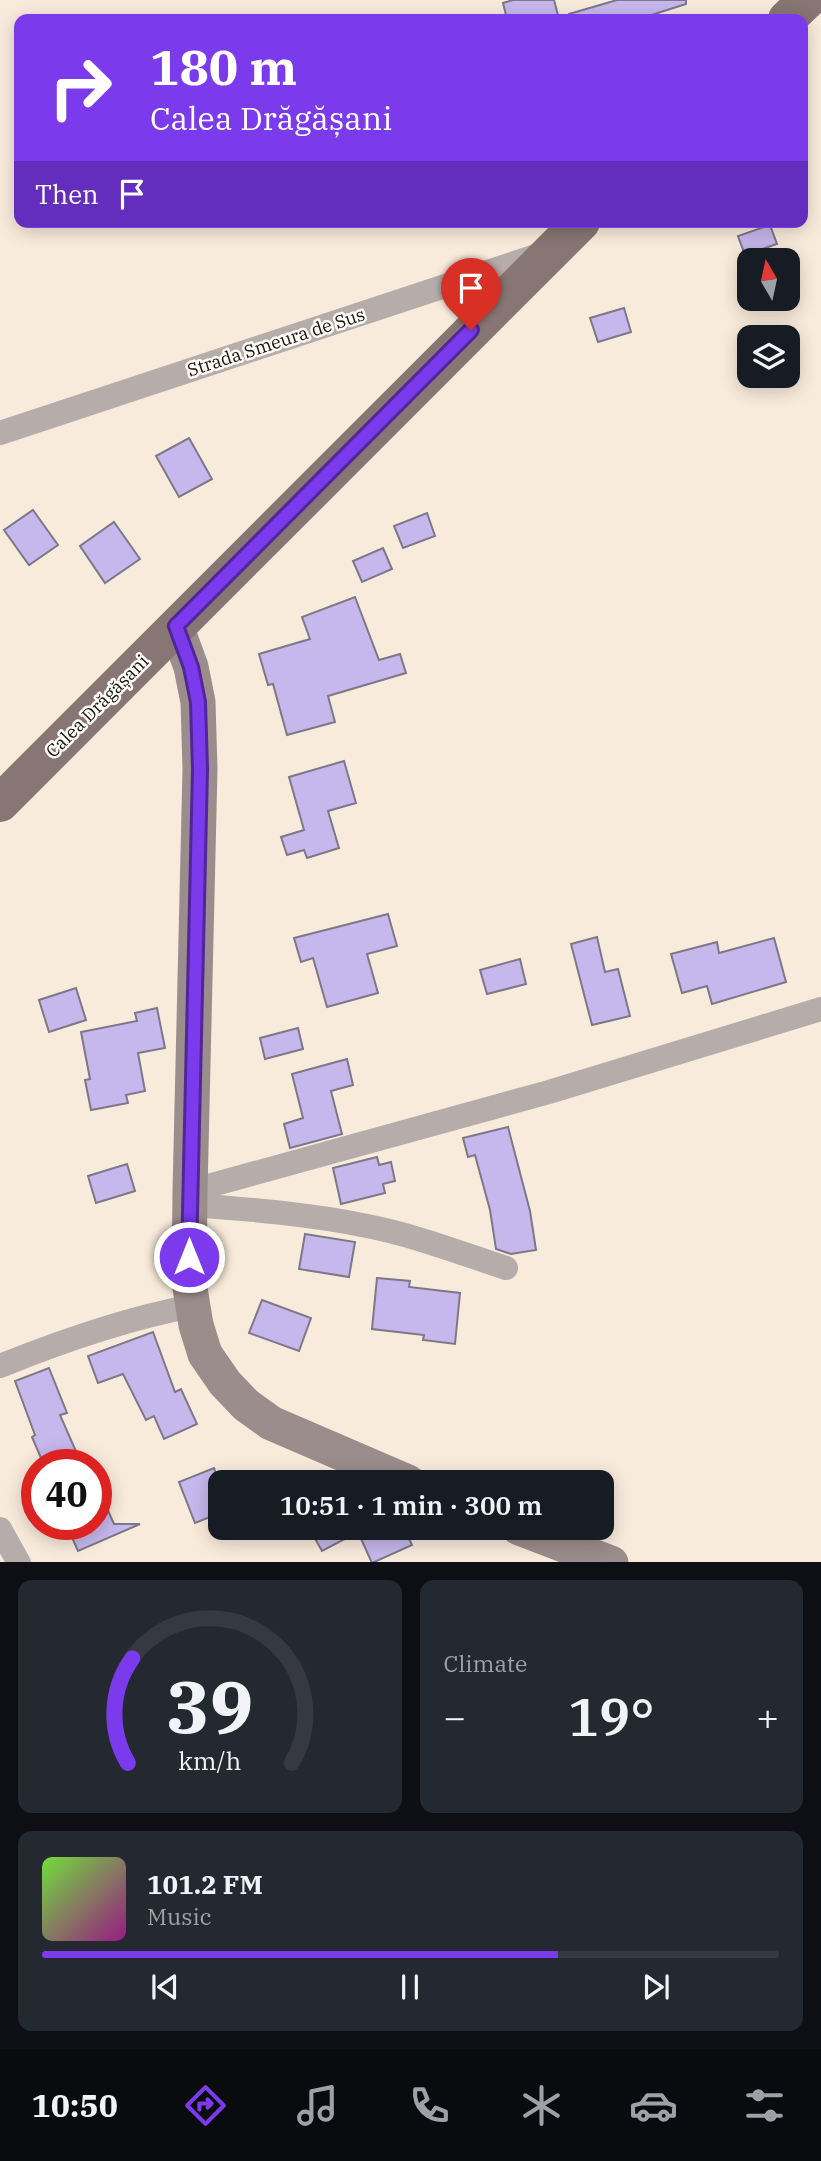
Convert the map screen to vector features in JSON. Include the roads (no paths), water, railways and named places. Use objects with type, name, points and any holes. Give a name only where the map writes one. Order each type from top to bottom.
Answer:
[{"type":"main road","points":[[792,14],[807,0]]},
{"type":"main road","name":"Calea Drăgășani","points":[[0,803],[575,228]]},
{"type":"street","name":"Strada Smeura de Sus","points":[[0,433],[551,251]]},
{"type":"street","points":[[176,626],[191,667],[198,702],[200,769],[190,1198],[189,1282],[193,1306],[205,1354],[225,1383],[246,1405],[271,1423],[379,1470]]},
{"type":"street","points":[[190,1198],[821,1009]]},
{"type":"street","points":[[190,1198],[238,1208],[366,1226],[431,1243],[506,1268]]},
{"type":"street","points":[[0,1366],[121,1324],[193,1306]]},
{"type":"street","points":[[0,1529],[18,1562]]},
{"type":"street","points":[[551,1540],[608,1562]]}]
